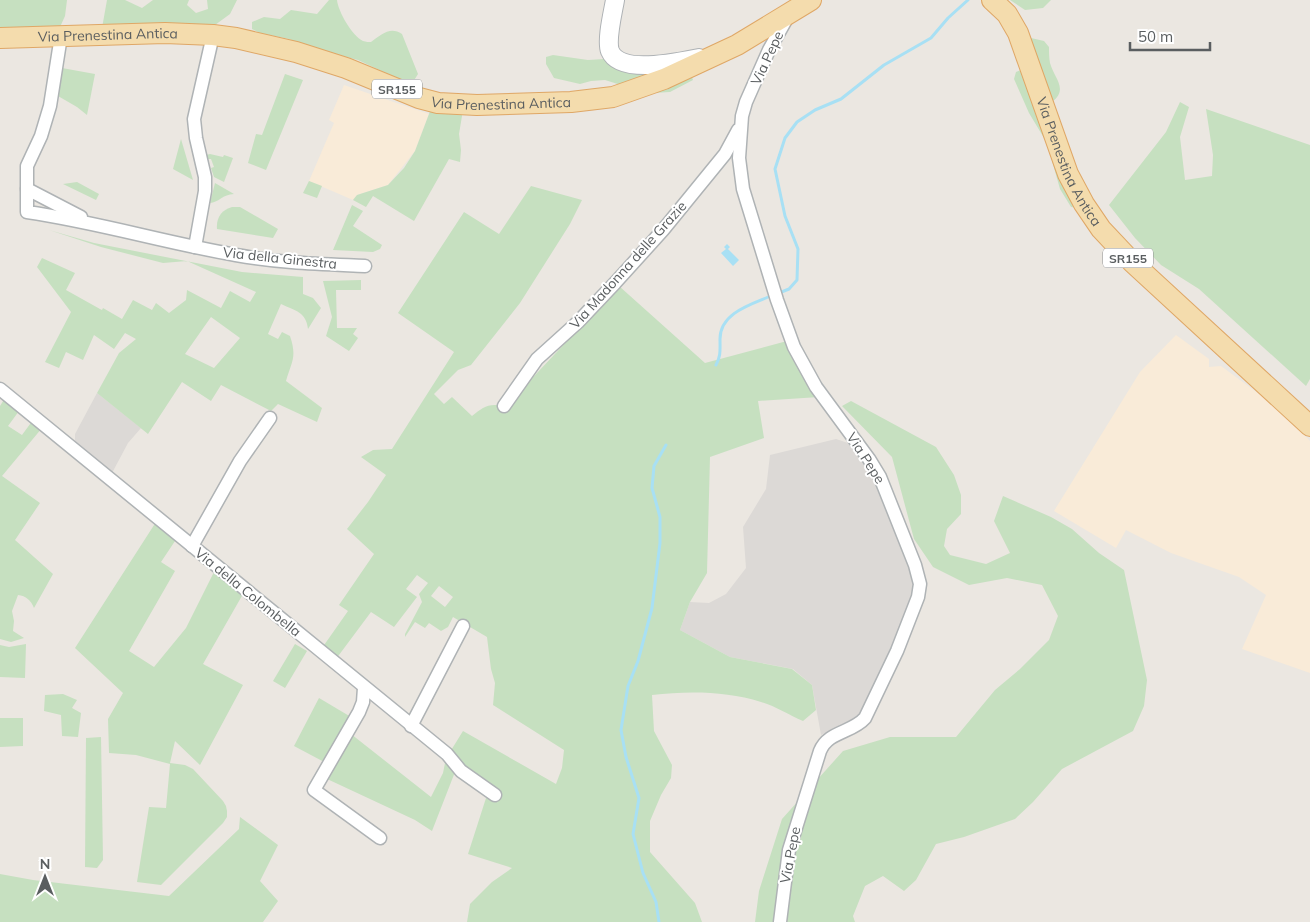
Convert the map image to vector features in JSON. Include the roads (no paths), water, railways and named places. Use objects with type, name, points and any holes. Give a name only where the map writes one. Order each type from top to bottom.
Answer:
[{"type":"main road","name":"Via Prenestina Antica","points":[[0,38],[165,33],[213,35],[252,41],[296,52],[346,68],[419,98],[438,103],[571,102],[603,99],[653,83],[719,54],[811,0]]},
{"type":"main road","name":"Via Prenestina Antica","points":[[998,5],[1013,24],[1020,38],[1068,174],[1100,229],[1133,264],[1310,426]]},
{"type":"street","points":[[615,0],[609,46],[612,53],[620,61],[651,65],[679,62],[719,54]]},
{"type":"street","name":"Via Pepe","points":[[780,922],[789,850],[820,751],[828,739],[858,724],[865,718],[897,651],[918,597],[920,584],[916,565],[880,478],[869,459],[810,377],[792,341],[741,181],[739,158],[742,116],[746,102],[770,50],[791,12]]},
{"type":"street","points":[[195,248],[205,192],[205,177],[196,138],[194,119],[213,35]]},
{"type":"street","name":"Via della Ginestra","points":[[61,36],[50,106],[41,136],[27,166],[27,212],[97,225],[195,248],[258,259],[365,266]]},
{"type":"street","name":"Via Madonna delle Grazie","points":[[504,406],[537,358],[590,309],[663,230],[727,150],[736,135],[742,116]]},
{"type":"street","name":"Via della Ginestra","points":[[27,189],[97,225]]},
{"type":"street","name":"Via della Colombella","points":[[0,389],[446,754],[461,771],[495,795]]},
{"type":"street","points":[[192,546],[238,466],[270,418]]},
{"type":"street","points":[[411,726],[462,626]]},
{"type":"street","points":[[364,688],[363,702],[359,712],[314,790],[380,838]]},
{"type":"water","points":[[727,244],[730,247],[728,249],[739,260],[733,266],[721,253],[726,249],[724,247]]},
{"type":"waterway","points":[[779,293],[789,289],[797,280],[798,249],[785,216],[775,169],[785,138],[797,122],[815,110],[841,99],[884,65],[931,38],[948,18],[968,0]]},
{"type":"waterway","points":[[716,365],[720,350],[721,330],[725,322],[739,310],[773,295]]},
{"type":"waterway","points":[[659,922],[656,902],[643,873],[633,834],[639,798],[626,757],[621,730],[628,686],[638,661],[652,608],[660,543],[660,517],[652,488],[654,466],[666,445]]}]
